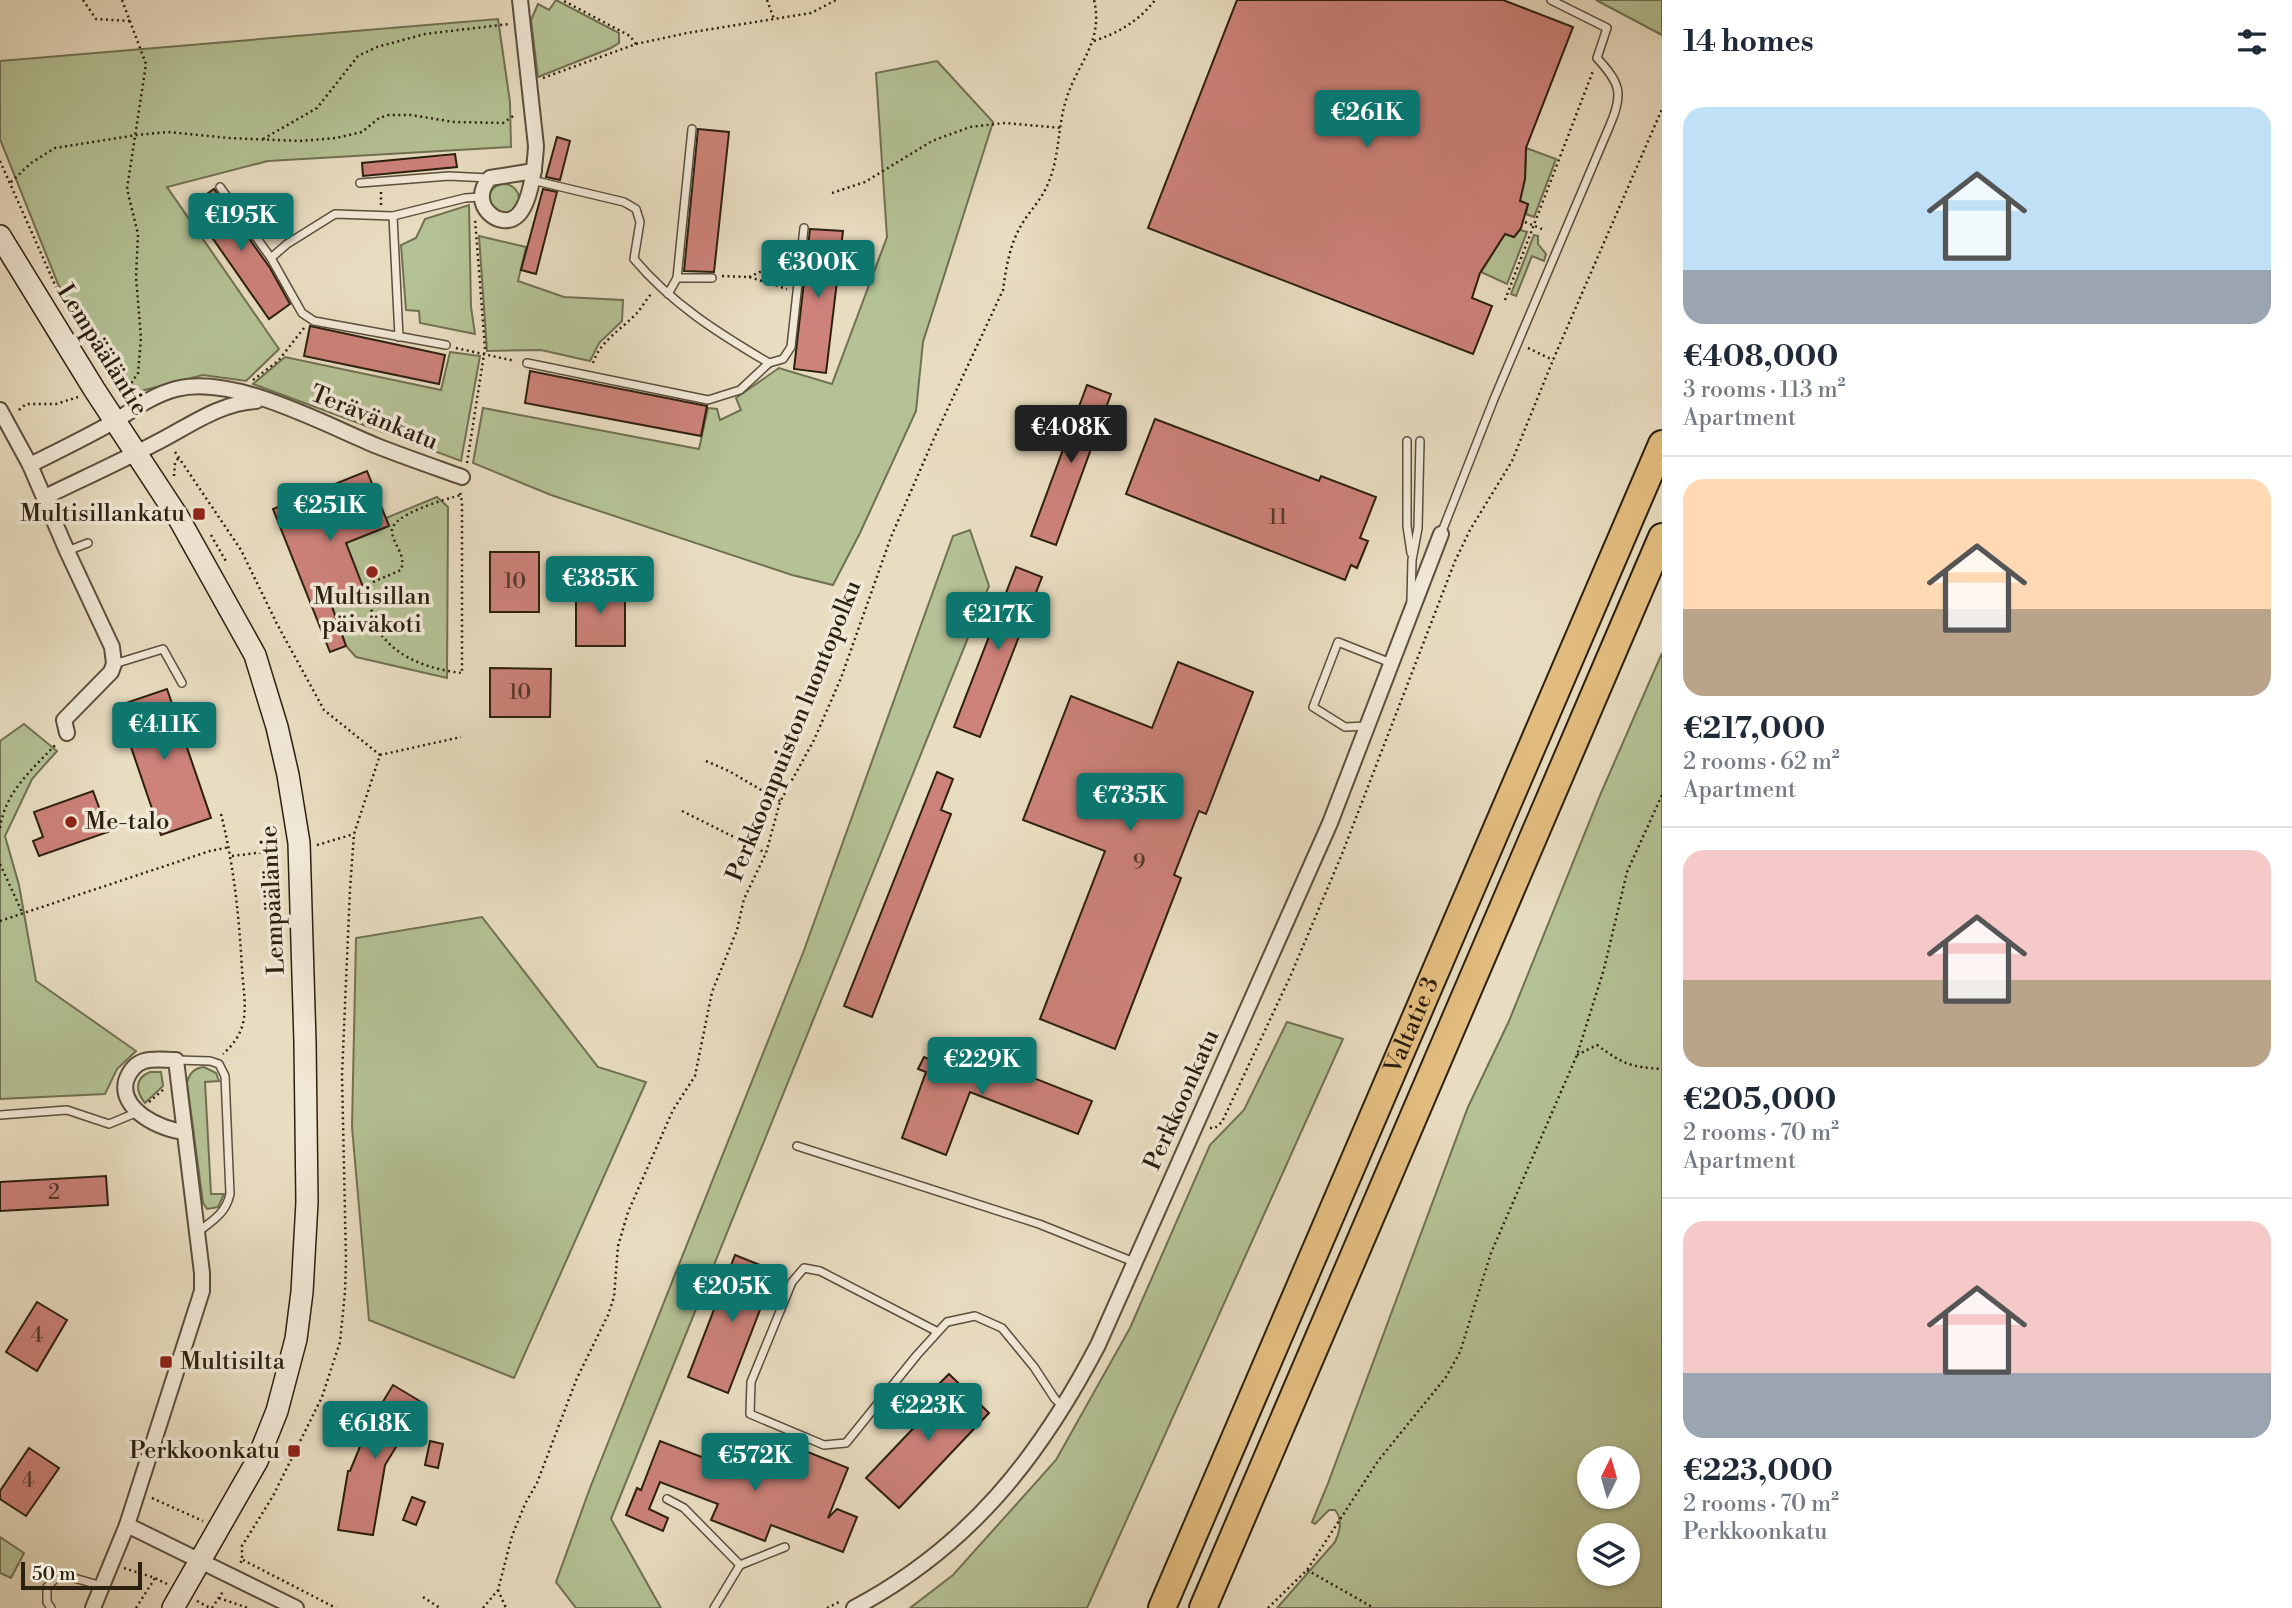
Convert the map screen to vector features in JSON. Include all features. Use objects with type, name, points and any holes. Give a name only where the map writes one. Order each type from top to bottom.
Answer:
[{"type":"highway","name":"Valtatie 3","points":[[1163,1608],[1662,444]]},
{"type":"highway","name":"Valtatie 3","points":[[1203,1608],[1662,537]]},
{"type":"main road","name":"Lempääläntie","points":[[0,236],[94,389],[178,517],[255,655],[268,691],[280,739],[299,842],[307,1202],[302,1292],[296,1339],[277,1411],[257,1461],[178,1600]]},
{"type":"street","points":[[520,0],[536,146],[533,175],[520,213],[513,219],[493,217],[482,202],[482,186],[489,178],[533,175]]},
{"type":"street","name":"Terävänkatu","points":[[116,421],[140,404],[175,389],[200,386],[268,401],[321,420],[377,446],[462,477]]},
{"type":"street","name":"Terävänkatu","points":[[136,453],[228,406],[239,402],[268,401]]},
{"type":"street","points":[[0,410],[30,465],[112,647],[114,664],[111,672],[64,720],[67,733]]},
{"type":"street","points":[[30,465],[116,421]]},
{"type":"street","points":[[45,497],[136,453]]},
{"type":"street","name":"Perkkoonkatu","points":[[855,1608],[897,1583],[947,1546],[992,1503],[1016,1476],[1065,1407],[1098,1345],[1279,942],[1330,823],[1441,534]]},
{"type":"street","points":[[93,1608],[127,1525],[202,1291],[197,1232],[185,1132],[176,1060],[141,1062],[128,1074],[126,1094],[129,1102],[157,1126],[185,1132]]},
{"type":"street","points":[[127,1525],[296,1608]]},
{"type":"lane","points":[[1441,534],[1617,107],[1619,92],[1616,82],[1597,58],[1607,28],[1551,0]]},
{"type":"lane","points":[[668,294],[677,278],[692,129]]},
{"type":"lane","points":[[533,175],[636,208],[640,222],[634,259],[657,286],[714,331],[769,363]]},
{"type":"lane","points":[[360,183],[449,176],[489,178]]},
{"type":"lane","points":[[220,187],[271,258],[302,313],[314,321],[446,345]]},
{"type":"lane","points":[[271,258],[287,244],[335,214],[393,216],[465,198],[482,202]]},
{"type":"lane","points":[[393,216],[400,337]]},
{"type":"lane","points":[[527,363],[708,400],[740,390],[769,363],[783,359],[791,347],[804,228]]},
{"type":"lane","points":[[677,278],[712,278]]},
{"type":"lane","points":[[1407,441],[1406,526],[1412,560]]},
{"type":"lane","points":[[1410,612],[1412,560],[1418,528],[1420,441]]},
{"type":"lane","points":[[67,551],[88,543]]},
{"type":"lane","points":[[1367,726],[1345,726],[1312,707],[1338,642],[1391,664]]},
{"type":"lane","points":[[114,664],[163,649],[182,683]]},
{"type":"lane","points":[[176,1060],[210,1061],[219,1064],[225,1076],[230,1194],[222,1213],[197,1232]]},
{"type":"lane","points":[[0,1115],[67,1110],[109,1124],[139,1111]]},
{"type":"lane","points":[[797,1146],[1039,1224],[1135,1263]]},
{"type":"lane","points":[[938,1332],[820,1271],[804,1268],[792,1282],[751,1382],[750,1414],[824,1445],[846,1444],[947,1322],[975,1316],[1002,1328],[1034,1367],[1055,1399],[1065,1407]]},
{"type":"lane","points":[[667,1499],[684,1508],[740,1565]]},
{"type":"lane","points":[[714,1608],[740,1565],[785,1547]]},
{"type":"lane","points":[[51,1608],[47,1602],[47,1587],[60,1574],[103,1586]]},
{"type":"path","points":[[83,0],[96,19],[130,21]]},
{"type":"path","points":[[122,0],[146,64],[127,190],[138,234],[136,277],[141,338],[138,373],[127,391]]},
{"type":"path","points":[[562,0],[630,36],[636,44]]},
{"type":"path","points":[[767,0],[774,19]]},
{"type":"path","points":[[530,82],[636,44],[811,13],[836,0]]},
{"type":"path","name":"Perkkoonpuiston luontopolku","points":[[483,1608],[498,1590],[512,1536],[537,1483],[578,1378],[608,1315],[614,1297],[618,1246],[628,1212],[673,1110],[695,1076],[712,992],[737,930],[744,899],[766,853],[780,802],[819,728],[841,678],[891,537],[1003,290],[1007,265],[1020,226],[1045,190],[1058,154],[1066,99],[1094,41],[1097,15],[1094,0]]},
{"type":"path","points":[[1094,41],[1114,35],[1130,25],[1155,0]]},
{"type":"path","points":[[261,140],[317,108],[358,57],[377,47],[425,34],[523,23]]},
{"type":"path","points":[[1505,300],[1597,58]]},
{"type":"path","points":[[1207,1128],[1215,1128],[1222,1122],[1290,977],[1342,854],[1455,561],[1470,530],[1513,461],[1553,360],[1662,109]]},
{"type":"path","points":[[10,183],[31,163],[55,148],[137,135],[168,132],[300,141],[336,138],[362,132],[379,118],[389,115],[411,115],[454,122],[503,123],[517,114]]},
{"type":"path","points":[[832,193],[865,182],[932,141],[970,127],[1005,123],[1062,128]]},
{"type":"path","points":[[0,161],[56,287],[83,331],[127,391],[140,404]]},
{"type":"path","points":[[381,181],[381,216]]},
{"type":"path","points":[[461,495],[399,518],[392,527],[392,533],[402,554],[401,570],[371,583],[366,593],[383,638],[414,661],[462,673],[461,495],[484,354],[474,213],[482,202]]},
{"type":"path","points":[[1525,222],[1542,229]]},
{"type":"path","points":[[749,276],[801,253]]},
{"type":"path","points":[[728,275],[749,276],[797,293]]},
{"type":"path","points":[[588,376],[595,356],[607,340],[638,312],[657,286]]},
{"type":"path","points":[[245,394],[248,384],[278,361],[307,324]]},
{"type":"path","points":[[1518,344],[1553,360]]},
{"type":"path","points":[[446,345],[527,363]]},
{"type":"path","points":[[19,410],[26,404],[56,404],[81,396]]},
{"type":"path","points":[[164,439],[241,550],[277,624],[324,710],[380,755]]},
{"type":"path","points":[[174,479],[175,463],[179,457]]},
{"type":"path","points":[[127,524],[146,497]]},
{"type":"path","points":[[0,828],[6,804],[14,789],[67,733]]},
{"type":"path","points":[[380,755],[461,737]]},
{"type":"path","points":[[336,1608],[242,1560],[242,1546],[273,1496],[314,1414],[340,1342],[346,1260],[342,1075],[354,834],[380,755]]},
{"type":"path","points":[[706,761],[729,771],[780,802]]},
{"type":"path","points":[[1268,1608],[1307,1570],[1378,1461],[1446,1377],[1460,1352],[1490,1253],[1577,1055],[1604,968],[1627,872],[1662,795]]},
{"type":"path","points":[[682,811],[766,853]]},
{"type":"path","points":[[221,814],[232,856],[237,893],[244,995],[243,1026],[233,1045]]},
{"type":"path","points":[[313,846],[354,834]]},
{"type":"path","points":[[0,921],[210,851],[230,847]]},
{"type":"path","points":[[232,856],[284,850]]},
{"type":"path","points":[[0,864],[22,913]]},
{"type":"path","points":[[1577,1055],[1597,1045],[1622,1063],[1638,1068],[1662,1069]]},
{"type":"path","points":[[139,1111],[165,1087],[167,1100]]},
{"type":"path","points":[[137,1491],[247,1539]]},
{"type":"path","points":[[112,1564],[155,1577],[178,1600],[211,1608],[219,1598],[248,1608]]},
{"type":"path","points":[[1307,1570],[1374,1608]]},
{"type":"path","points":[[136,1608],[155,1577]]},
{"type":"path","points":[[498,1590],[506,1608]]},
{"type":"path","points":[[423,1597],[440,1608]]},
{"type":"green space","points":[[556,0],[619,33],[619,43],[538,77],[531,20],[538,4],[549,10]]},
{"type":"green space","points":[[1596,0],[1662,0],[1662,35]]},
{"type":"green space","points":[[498,19],[510,102],[511,147],[268,161],[167,187],[279,349],[246,381],[203,375],[133,393],[58,284],[0,139],[0,61]]},
{"type":"green space","points":[[937,61],[993,122],[923,342],[916,411],[833,585],[792,575],[551,495],[473,463],[483,408],[699,449],[708,408],[717,409],[720,420],[741,410],[736,398],[779,368],[832,384],[887,237],[876,73]]},
{"type":"green space","points":[[1526,148],[1556,159],[1534,217],[1526,214],[1528,204],[1518,200],[1525,179]]},
{"type":"green space","points":[[504,184],[510,185],[518,193],[518,205],[510,213],[504,214],[498,213],[490,205],[489,199],[490,193],[498,185]]},
{"type":"green space","points":[[469,205],[471,307],[475,334],[420,323],[419,311],[406,310],[401,245],[416,238],[425,219]]},
{"type":"green space","points":[[1520,230],[1527,232],[1507,284],[1481,272],[1505,234],[1514,237]]},
{"type":"green space","points":[[1534,235],[1538,236],[1538,244],[1546,254],[1544,261],[1532,256],[1516,296],[1511,294]]},
{"type":"green space","points":[[479,236],[526,247],[518,281],[564,297],[623,300],[622,321],[599,343],[590,361],[541,350],[487,351]]},
{"type":"green space","points":[[450,352],[480,356],[461,461],[253,384],[285,357],[441,390]]},
{"type":"green space","points":[[437,497],[448,507],[447,678],[356,657],[346,646],[330,601],[363,587],[346,543],[389,526],[386,518]]},
{"type":"green space","points":[[970,530],[989,586],[611,1519],[661,1608],[576,1608],[556,1582],[590,1488],[803,953],[953,536]]},
{"type":"green space","points":[[1662,653],[1662,1608],[1277,1608],[1337,1538],[1340,1522],[1335,1510],[1329,1510],[1315,1524],[1312,1522],[1468,1107],[1509,1021],[1601,793]]},
{"type":"green space","points":[[24,724],[57,751],[32,779],[5,836],[19,885],[36,981],[136,1051],[117,1069],[105,1094],[0,1099],[0,741]]},
{"type":"green space","points":[[482,917],[598,1067],[646,1082],[514,1378],[369,1320],[352,1127],[356,938]]},
{"type":"green space","points":[[1287,1022],[1343,1039],[1087,1608],[910,1608],[953,1575],[1056,1460],[1130,1328],[1210,1145],[1244,1110]]},
{"type":"green space","points":[[204,1067],[216,1073],[219,1081],[205,1082],[211,1194],[224,1194],[218,1207],[207,1209],[203,1203],[187,1083],[192,1072]]},
{"type":"green space","points":[[150,1072],[161,1072],[163,1086],[145,1103],[139,1094],[138,1085],[141,1078]]},
{"type":"green space","points":[[0,1537],[24,1553],[11,1578],[0,1573]]},
{"type":"building","points":[[1237,0],[1503,0],[1573,27],[1526,148],[1525,179],[1520,201],[1528,204],[1521,228],[1514,237],[1505,234],[1480,273],[1472,298],[1492,306],[1473,354],[1148,228]]},
{"type":"building","points":[[698,129],[729,132],[714,272],[684,271]]},
{"type":"building","points":[[557,137],[570,141],[560,180],[546,177]]},
{"type":"building","points":[[455,154],[457,167],[363,176],[362,163]]},
{"type":"building","points":[[214,189],[270,268],[290,304],[269,319],[190,206]]},
{"type":"building","points":[[543,189],[557,192],[536,274],[521,270]]},
{"type":"building","points":[[810,229],[843,231],[826,373],[794,369]]},
{"type":"building","points":[[310,326],[445,355],[439,384],[304,356]]},
{"type":"building","points":[[530,371],[707,406],[701,436],[525,403]]},
{"type":"building","points":[[1087,385],[1111,394],[1056,545],[1031,536]]},
{"type":"building","points":[[1155,419],[1319,481],[1321,476],[1376,497],[1360,538],[1368,541],[1357,568],[1351,565],[1345,580],[1126,494]]},
{"type":"building","points":[[367,471],[389,526],[346,543],[363,587],[330,601],[346,646],[330,652],[273,509]]},
{"type":"building","points":[[490,552],[539,552],[539,612],[490,612]]},
{"type":"building","points":[[1016,567],[1042,577],[980,737],[954,727]]},
{"type":"building","points":[[576,585],[625,586],[625,646],[576,646]]},
{"type":"building","points":[[1178,662],[1253,692],[1206,814],[1199,811],[1174,875],[1181,878],[1115,1049],[1040,1019],[1105,851],[1023,820],[1071,696],[1152,728]]},
{"type":"building","points":[[490,668],[551,669],[550,717],[490,717]]},
{"type":"building","points":[[167,689],[211,818],[161,835],[117,706]]},
{"type":"building","points":[[937,772],[953,779],[941,810],[951,814],[872,1017],[844,1006]]},
{"type":"building","name":"Me-talo","points":[[93,791],[108,832],[39,856],[33,841],[43,837],[34,812]]},
{"type":"building","points":[[940,1041],[1092,1101],[1078,1134],[970,1092],[946,1155],[902,1138],[926,1072],[918,1069],[924,1057],[931,1060]]},
{"type":"building","points":[[106,1176],[108,1205],[0,1211],[0,1182]]},
{"type":"building","points":[[735,1255],[775,1271],[728,1393],[688,1377]]},
{"type":"building","points":[[37,1302],[67,1320],[37,1371],[6,1352]]},
{"type":"building","points":[[949,1374],[989,1413],[899,1508],[866,1478],[943,1397],[934,1389]]},
{"type":"building","points":[[393,1385],[423,1403],[385,1465],[373,1535],[338,1530],[348,1471],[364,1437],[362,1436]]},
{"type":"building","points":[[775,1439],[848,1468],[828,1518],[837,1509],[857,1517],[843,1552],[771,1525],[765,1541],[711,1520],[718,1504],[660,1482],[649,1509],[668,1518],[663,1531],[626,1515],[637,1488],[641,1490],[660,1441],[759,1479]]},
{"type":"building","points":[[430,1441],[443,1444],[438,1468],[425,1465]]},
{"type":"building","points":[[29,1448],[59,1468],[26,1516],[0,1499],[0,1491]]},
{"type":"building","points":[[412,1497],[425,1502],[416,1525],[403,1520]]},
{"type":"place","name":"Multisillankatu","points":[[199,514]]},
{"type":"place","name":"Multisillan päiväkoti","points":[[372,572]]},
{"type":"place","name":"Me-talo","points":[[71,822]]},
{"type":"place","name":"Multisilta","points":[[166,1362]]},
{"type":"place","name":"Perkkoonkatu","points":[[294,1451]]}]
